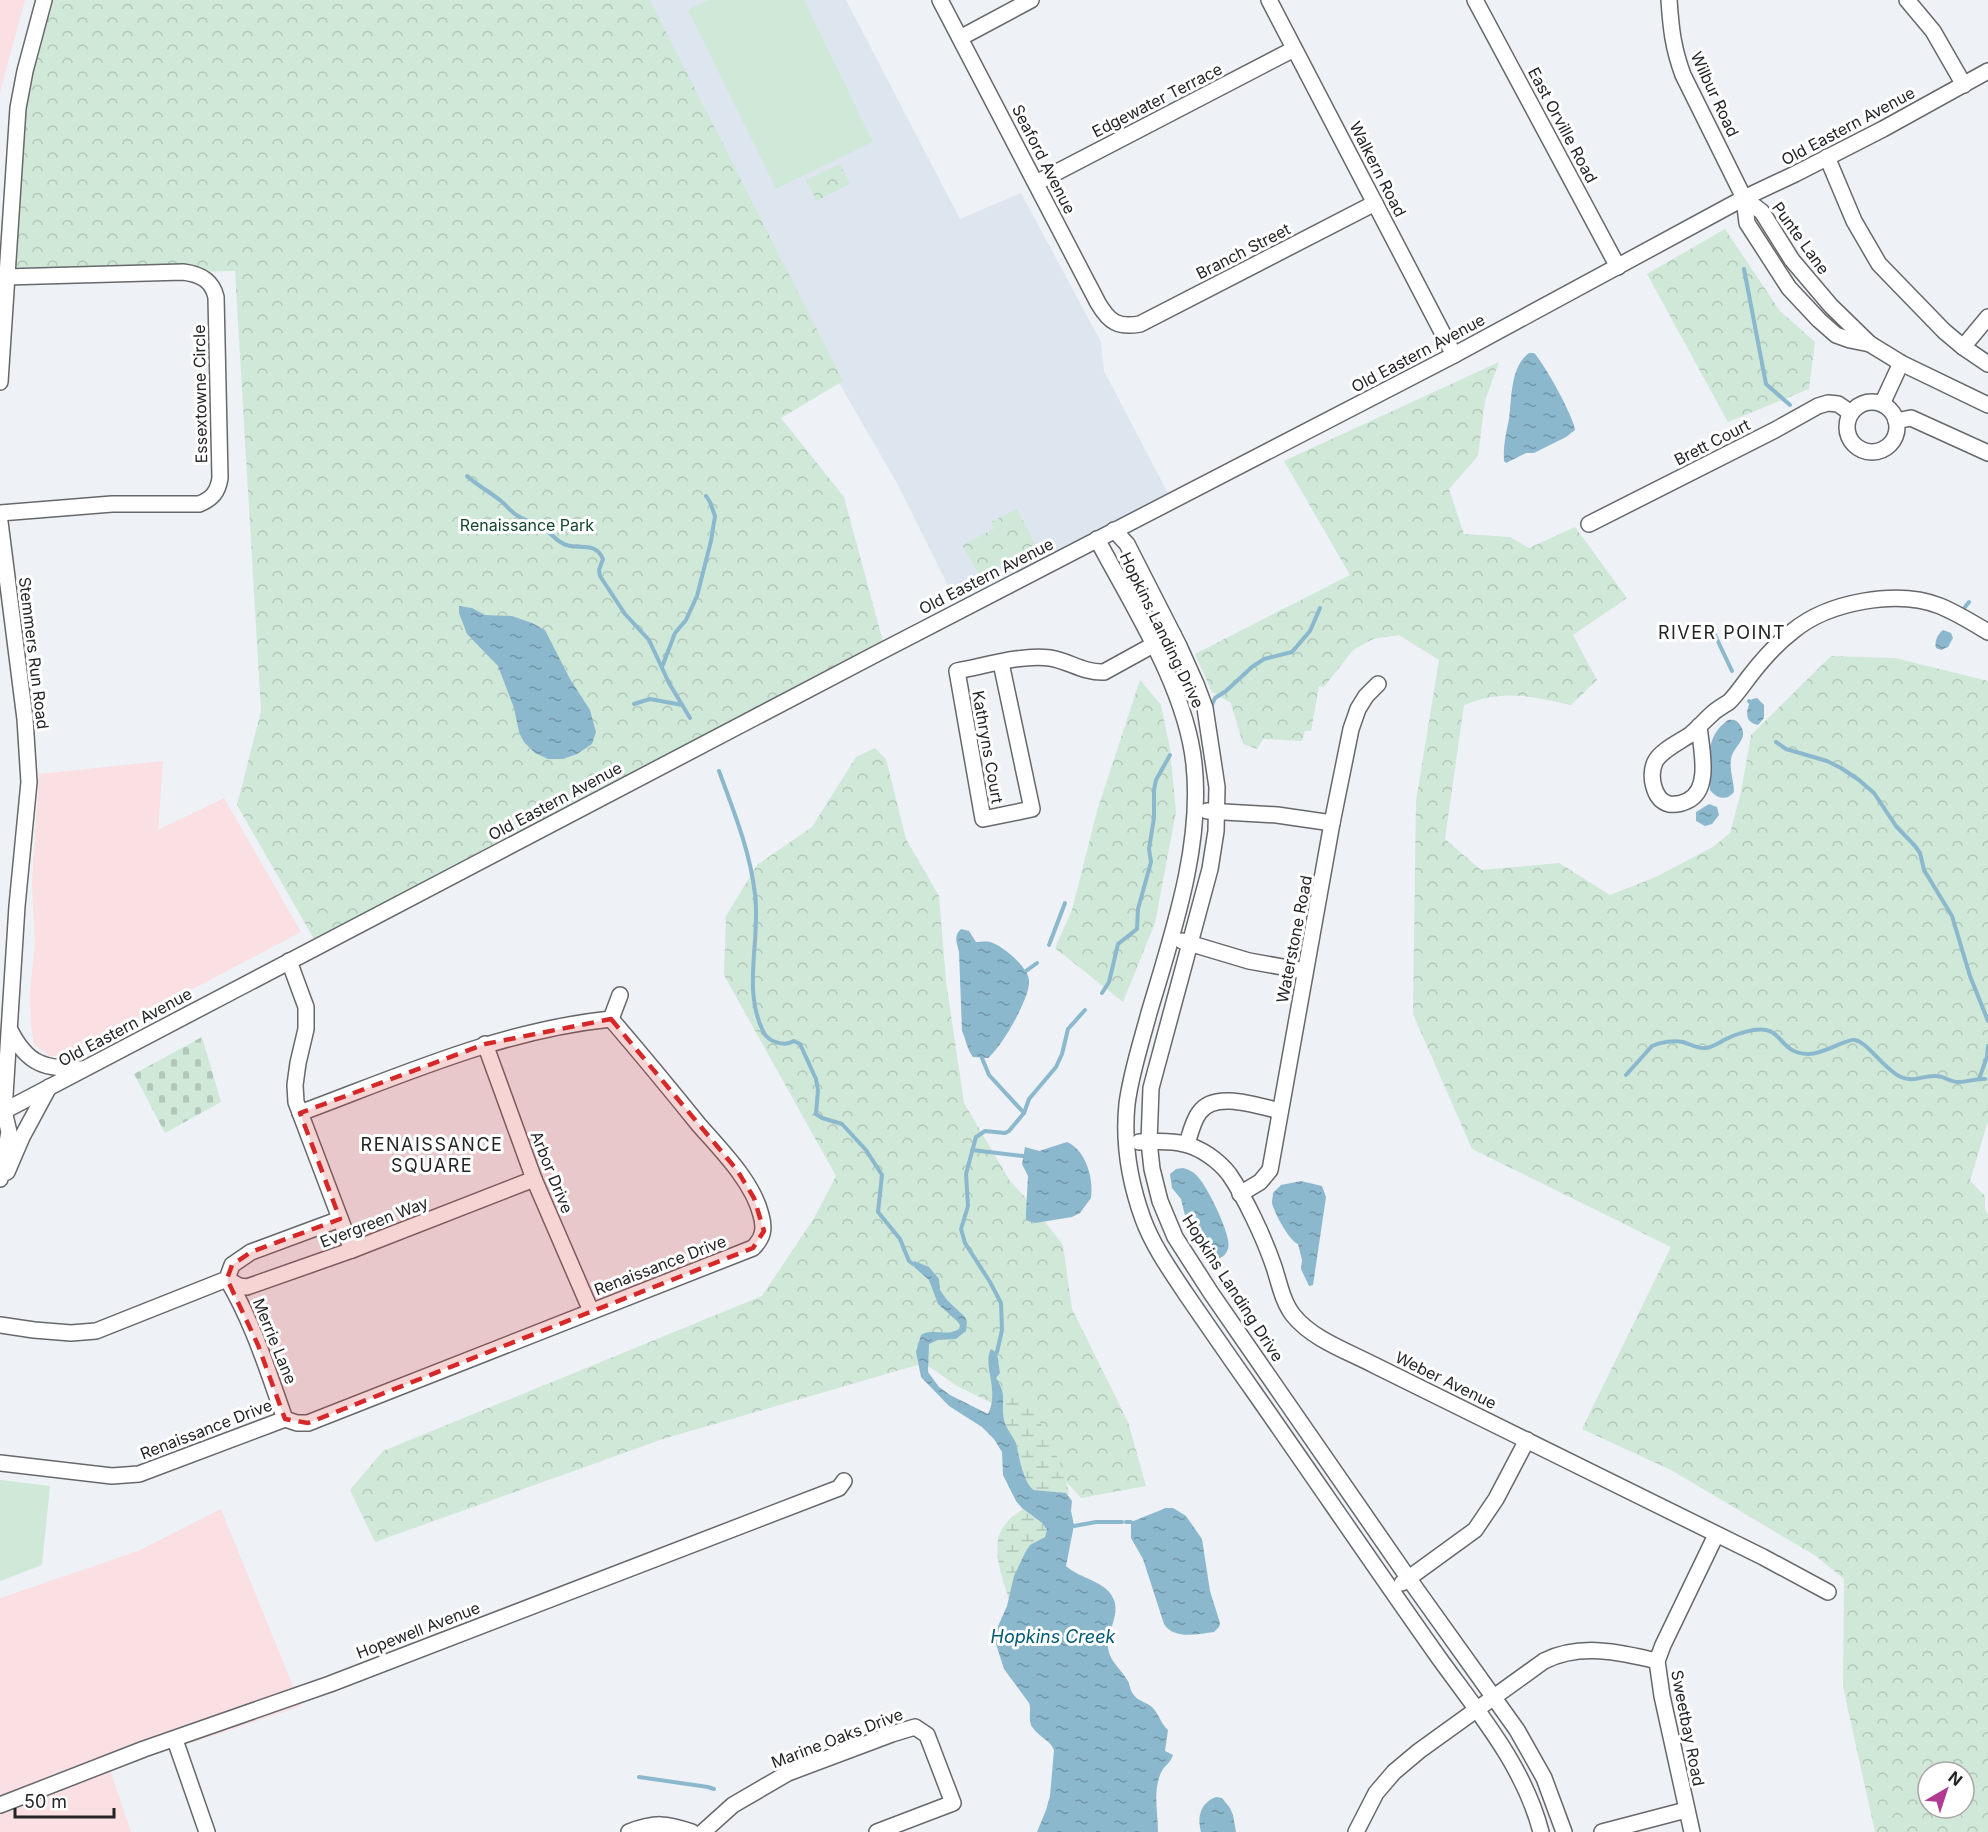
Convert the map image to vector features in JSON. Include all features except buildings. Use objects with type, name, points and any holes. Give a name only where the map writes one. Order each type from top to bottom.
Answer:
[{"type":"street","points":[[0,381],[5,277],[6,173],[25,71],[44,0]]},
{"type":"street","name":"Seaford Avenue","points":[[940,0],[1103,312],[1114,322],[1125,326]]},
{"type":"street","points":[[960,38],[1031,0]]},
{"type":"street","name":"Walkern Road","points":[[1269,0],[1454,355]]},
{"type":"street","name":"East Orville Road","points":[[1475,0],[1618,267]]},
{"type":"street","name":"Wilbur Road","points":[[1669,0],[1672,39],[1683,75],[1744,198]]},
{"type":"street","points":[[1907,0],[1934,31],[1964,85]]},
{"type":"street","name":"Edgewater Terrace","points":[[1036,183],[1294,49]]},
{"type":"street","name":"Old Eastern Avenue","points":[[1,1113],[1114,530],[1454,355],[1744,198],[1785,179],[1988,71]]},
{"type":"street","points":[[1827,157],[1854,221],[1879,264],[1944,331],[1988,364]]},
{"type":"street","name":"Punte Lane","points":[[1744,198],[1747,223],[1789,288],[1819,320],[1836,334],[1850,340],[1870,344],[1901,363],[1988,405]]},
{"type":"street","name":"Branch Street","points":[[1125,326],[1140,324],[1375,203]]},
{"type":"street","name":"Essextowne Circle","points":[[0,513],[112,504],[199,504],[212,498],[219,486],[220,478],[216,297],[211,284],[199,275],[183,272],[5,277]]},
{"type":"street","points":[[1963,347],[1988,317]]},
{"type":"street","points":[[1882,404],[1901,363]]},
{"type":"street","points":[[1870,402],[1882,404],[1893,414],[1896,421],[1893,439],[1879,451],[1870,452],[1860,449],[1848,435],[1846,426],[1851,413],[1861,404],[1870,402]]},
{"type":"street","name":"Brett Court","points":[[1589,524],[1818,406],[1828,403],[1838,404],[1851,413]]},
{"type":"street","points":[[1896,421],[1911,418],[1988,453]]},
{"type":"street","name":"Stemmers Run Road","points":[[0,522],[25,719],[29,782],[1,1113],[9,1132],[0,1179]]},
{"type":"street","name":"Hopkins Landing Drive","points":[[1114,530],[1126,544],[1196,684],[1205,708],[1215,767],[1216,831],[1210,869],[1152,1088],[1149,1142],[1152,1169],[1160,1201],[1174,1237],[1409,1579],[1516,1730],[1544,1778],[1564,1832]]},
{"type":"street","name":"Hopkins Landing Drive","points":[[1097,539],[1176,692],[1187,722],[1194,763],[1196,796],[1192,852],[1137,1057],[1128,1104],[1127,1142],[1132,1184],[1144,1222],[1160,1256],[1391,1591],[1501,1743],[1523,1784],[1537,1816],[1541,1832]]},
{"type":"street","points":[[1699,726],[1703,773],[1700,789],[1692,799],[1680,805],[1667,804],[1657,795],[1652,782],[1654,763],[1659,756],[1730,701],[1766,656],[1793,630],[1828,610],[1880,599],[1905,599],[1938,606],[1988,632]]},
{"type":"street","name":"Kathryns Court","points":[[1001,663],[1032,809],[983,819],[957,671],[1023,658],[1050,658],[1087,671],[1104,672],[1173,634]]},
{"type":"street","name":"Waterstone Road","points":[[1240,1194],[1260,1182],[1270,1170],[1351,729],[1358,709],[1366,696],[1378,684]]},
{"type":"street","points":[[1195,811],[1217,810],[1277,815],[1332,824]]},
{"type":"street","points":[[1170,938],[1249,961],[1305,971]]},
{"type":"street","points":[[289,961],[306,1007],[306,1029],[295,1085],[296,1102],[352,1250]]},
{"type":"street","points":[[300,1113],[485,1044],[577,1022],[611,1019],[620,995]]},
{"type":"street","name":"Renaissance Drive","points":[[0,1463],[102,1475],[139,1474],[285,1419],[297,1423],[308,1423],[753,1248],[761,1239],[764,1231],[754,1198],[736,1170],[611,1019]]},
{"type":"street","points":[[9,1030],[26,1054],[38,1063],[52,1068],[82,1069]]},
{"type":"street","name":"Arbor Drive","points":[[485,1044],[534,1179],[591,1311]]},
{"type":"street","points":[[0,1186],[22,1137],[49,1087]]},
{"type":"street","points":[[1187,1144],[1197,1115],[1212,1102],[1231,1101],[1280,1111]]},
{"type":"street","name":"Weber Avenue","points":[[1127,1142],[1164,1141],[1187,1144],[1201,1151],[1222,1167],[1240,1194],[1272,1262],[1284,1299],[1292,1314],[1312,1333],[1763,1557],[1828,1592]]},
{"type":"street","name":"Evergreen Way","points":[[340,1219],[251,1252],[232,1265],[227,1279],[239,1286],[247,1287],[352,1250],[534,1179]]},
{"type":"street","points":[[0,1325],[71,1333],[96,1330],[227,1279]]},
{"type":"street","name":"Merrie Lane","points":[[227,1279],[237,1295],[258,1345],[285,1419]]},
{"type":"street","points":[[1391,1591],[1475,1530],[1496,1499],[1527,1440]]},
{"type":"street","name":"Hopewell Avenue","points":[[0,1805],[144,1749],[330,1684],[839,1488],[844,1481]]},
{"type":"street","name":"Sweetbay Road","points":[[1692,1832],[1662,1696],[1657,1661],[1716,1535]]},
{"type":"street","points":[[1356,1832],[1376,1793],[1394,1772],[1419,1751],[1544,1661],[1580,1650],[1612,1652],[1657,1661]]},
{"type":"street","name":"Marine Oaks Drive","points":[[703,1832],[733,1805],[788,1773],[915,1727],[927,1735],[953,1803],[878,1832]]},
{"type":"street","points":[[175,1740],[207,1832]]},
{"type":"street","points":[[1602,1832],[1686,1810]]},
{"type":"street","points":[[629,1832],[661,1823],[692,1832]]},
{"type":"highlighted area","points":[[611,1019],[737,1170],[754,1198],[764,1231],[753,1248],[308,1423],[285,1419],[258,1345],[227,1279],[232,1265],[251,1252],[340,1219],[300,1113],[485,1044]]},
{"type":"shaded area","points":[[0,0],[25,0],[0,92]]},
{"type":"shaded area","points":[[650,0],[846,0],[960,219],[1021,193],[1101,342],[1104,371],[1172,501],[960,610],[898,485],[839,383]]},
{"type":"shaded area","points":[[163,761],[158,830],[224,798],[301,932],[65,1056],[49,1056],[34,1044],[31,1027],[30,992],[35,943],[32,883],[39,774]]},
{"type":"shaded area","points":[[221,1509],[301,1706],[191,1743],[175,1740],[108,1764],[131,1832],[0,1832],[0,1598],[138,1551]]},
{"type":"green space","name":"Renaissance Park","points":[[44,0],[650,0],[843,381],[781,418],[844,497],[885,649],[318,946],[237,805],[261,711],[235,271],[5,277],[15,136]]},
{"type":"green space","points":[[709,0],[804,0],[873,142],[776,189],[688,10]]},
{"type":"green space","points":[[840,164],[850,184],[817,201],[806,180]]},
{"type":"green space","points":[[1725,229],[1780,311],[1815,342],[1809,389],[1728,422],[1647,274]]},
{"type":"green space","points":[[1499,362],[1485,401],[1478,456],[1449,489],[1464,534],[1510,537],[1529,548],[1575,527],[1627,598],[1573,635],[1597,680],[1571,705],[1530,697],[1504,696],[1478,700],[1464,705],[1445,839],[1481,870],[1559,863],[1610,895],[1656,877],[1713,847],[1730,833],[1741,792],[1751,735],[1831,656],[1895,658],[1988,681],[1988,1121],[1970,1181],[1985,1196],[1985,1210],[1988,1215],[1988,1832],[1875,1832],[1843,1687],[1844,1579],[1816,1556],[1671,1470],[1582,1429],[1671,1247],[1472,1149],[1413,1014],[1416,801],[1439,660],[1399,635],[1373,639],[1353,650],[1324,687],[1319,686],[1311,731],[1305,731],[1302,741],[1263,739],[1257,749],[1243,744],[1231,703],[1212,692],[1195,654],[1350,575],[1284,461]]},
{"type":"green space","points":[[1017,509],[1036,546],[980,576],[962,545],[994,529],[991,522]]},
{"type":"green space","points":[[1140,680],[1161,705],[1170,749],[1176,812],[1155,923],[1123,1002],[1055,948],[1072,910],[1097,811]]},
{"type":"green space","points":[[875,748],[886,759],[906,839],[939,896],[946,981],[964,1103],[1010,1181],[1063,1245],[1072,1309],[1128,1422],[1146,1486],[1081,1498],[1000,1407],[957,1386],[924,1363],[663,1439],[375,1542],[350,1490],[383,1451],[762,1296],[814,1218],[836,1176],[724,975],[726,916],[757,865],[812,827],[856,757]]},
{"type":"green space","points":[[202,1037],[221,1102],[165,1133],[134,1074]]},
{"type":"green space","points":[[1011,1390],[1020,1395],[1029,1406],[1048,1436],[1063,1470],[1069,1495],[1034,1490],[1026,1481],[1015,1442],[1003,1417],[1004,1404]]},
{"type":"green space","points":[[0,1480],[50,1486],[42,1565],[0,1581]]},
{"type":"green space","points":[[1023,1509],[1042,1523],[1047,1531],[1043,1538],[1026,1551],[1009,1600],[998,1559],[998,1539],[1008,1521]]},
{"type":"water","points":[[1529,353],[1534,353],[1551,378],[1570,414],[1575,430],[1534,453],[1526,453],[1506,463],[1504,445],[1513,383],[1518,366]]},
{"type":"water","points":[[459,606],[472,608],[485,615],[512,616],[545,630],[570,679],[590,710],[596,732],[592,744],[577,754],[563,759],[548,759],[535,753],[524,742],[498,666],[467,634],[459,613]]},
{"type":"water","points":[[1943,630],[1951,633],[1953,638],[1948,647],[1941,650],[1936,648],[1936,643]]},
{"type":"water","points":[[1757,698],[1764,705],[1764,718],[1758,725],[1750,721],[1747,715],[1752,699]]},
{"type":"water","points":[[1728,720],[1738,722],[1743,734],[1731,759],[1734,792],[1722,798],[1710,790],[1709,761],[1711,743],[1720,727]]},
{"type":"water","points":[[1709,804],[1717,807],[1719,815],[1712,824],[1705,826],[1696,821],[1696,812]]},
{"type":"water","points":[[961,929],[969,931],[976,942],[990,942],[1007,952],[1028,975],[1028,988],[1020,1010],[1000,1044],[988,1058],[973,1057],[962,1031],[959,952],[956,940]]},
{"type":"water","points":[[1067,1142],[1074,1146],[1084,1158],[1090,1174],[1091,1198],[1080,1213],[1072,1217],[1035,1223],[1028,1221],[1026,1212],[1028,1176],[1022,1164],[1025,1147],[1039,1151]]},
{"type":"water","points":[[1183,1168],[1193,1172],[1202,1182],[1227,1234],[1229,1243],[1227,1252],[1215,1260],[1209,1260],[1187,1224],[1181,1199],[1172,1188],[1170,1174],[1176,1169]]},
{"type":"water","points":[[1301,1181],[1322,1186],[1326,1197],[1313,1285],[1309,1286],[1301,1269],[1302,1260],[1298,1244],[1286,1232],[1272,1203],[1273,1193],[1281,1185]]},
{"type":"water","name":"Hopkins Creek","points":[[914,1261],[929,1267],[939,1279],[940,1290],[967,1322],[966,1331],[956,1339],[938,1340],[929,1344],[928,1372],[939,1387],[950,1395],[988,1414],[992,1396],[989,1355],[991,1349],[997,1353],[1000,1373],[996,1378],[1003,1396],[1003,1417],[1016,1443],[1027,1481],[1034,1490],[1066,1493],[1072,1501],[1071,1511],[1074,1525],[1066,1566],[1106,1588],[1111,1594],[1115,1610],[1108,1641],[1109,1653],[1128,1681],[1131,1691],[1139,1700],[1152,1707],[1168,1730],[1165,1751],[1173,1755],[1161,1772],[1158,1782],[1156,1796],[1158,1832],[1037,1832],[1050,1796],[1054,1750],[1031,1725],[1029,1703],[1004,1669],[995,1633],[1007,1606],[1014,1576],[1026,1551],[1030,1545],[1045,1537],[1047,1530],[1016,1501],[1003,1475],[1002,1452],[994,1439],[982,1427],[949,1406],[921,1377],[916,1352],[921,1335],[930,1332],[954,1331],[959,1329],[960,1325],[938,1304],[929,1280],[914,1267]]},
{"type":"water","points":[[1166,1508],[1173,1508],[1186,1516],[1202,1539],[1210,1591],[1220,1623],[1214,1632],[1194,1635],[1180,1634],[1168,1629],[1164,1624],[1143,1559],[1131,1538],[1131,1522]]},
{"type":"water","points":[[1216,1797],[1222,1798],[1230,1808],[1236,1832],[1201,1832],[1199,1821],[1201,1811],[1206,1803]]},
{"type":"waterway","points":[[1744,269],[1766,384],[1790,405]]},
{"type":"waterway","points":[[467,476],[521,518],[544,528],[562,543],[595,549],[599,553],[603,559],[599,570],[600,576],[625,614],[649,640],[669,683],[690,718]]},
{"type":"waterway","points":[[662,667],[675,633],[686,620],[697,596],[715,516],[706,496]]},
{"type":"waterway","points":[[1965,607],[1969,602]]},
{"type":"waterway","points":[[1211,707],[1215,698],[1252,667],[1264,659],[1292,652],[1310,631],[1320,608]]},
{"type":"waterway","points":[[1714,633],[1732,671]]},
{"type":"waterway","points":[[634,704],[650,699],[682,705]]},
{"type":"waterway","points":[[1776,742],[1786,749],[1827,761],[1859,780],[1874,793],[1896,826],[1915,846],[1920,853],[1924,870],[1952,916],[1970,976],[1988,1021]]},
{"type":"waterway","name":"Hopkins Creek","points":[[1102,993],[1109,982],[1118,944],[1137,929],[1138,909],[1151,862],[1149,849],[1154,818],[1154,790],[1156,780],[1170,755]]},
{"type":"waterway","name":"Hopkins Creek","points":[[719,771],[741,832],[753,878],[756,911],[754,998],[763,1031],[765,1035],[777,1042],[786,1044],[794,1041],[800,1044],[816,1079],[818,1090],[816,1114],[842,1124],[866,1150],[882,1175],[878,1212],[900,1239],[909,1261],[913,1264]]},
{"type":"waterway","points":[[1049,945],[1065,903]]},
{"type":"waterway","points":[[1026,971],[1037,963]]},
{"type":"waterway","name":"Hopkins Creek","points":[[997,1352],[1002,1330],[1001,1303],[965,1243],[961,1229],[968,1206],[966,1174],[976,1137],[985,1131],[1005,1133],[1009,1131],[1024,1113],[1029,1099],[1056,1067],[1062,1054],[1068,1029],[1085,1010]]},
{"type":"waterway","points":[[1626,1075],[1652,1046],[1679,1041],[1700,1048],[1708,1048],[1740,1033],[1766,1030],[1776,1035],[1793,1051],[1808,1054],[1855,1040],[1866,1046],[1895,1074],[1906,1079],[1936,1076],[1955,1082],[1985,1079]]},
{"type":"waterway","points":[[1979,1079],[1987,1057],[1988,1046]]},
{"type":"waterway","name":"Hopkins Creek","points":[[982,1058],[989,1075],[1024,1113]]},
{"type":"waterway","points":[[972,1150],[1023,1156]]},
{"type":"waterway","points":[[1074,1526],[1096,1522],[1122,1522]]},
{"type":"waterway","points":[[1126,1522],[1131,1522]]},
{"type":"waterway","points":[[639,1777],[714,1789]]},
{"type":"district","name":"RIVER POINT","points":[[1722,633]]},
{"type":"district","name":"RENAISSANCE SQUARE","points":[[432,1155]]}]
